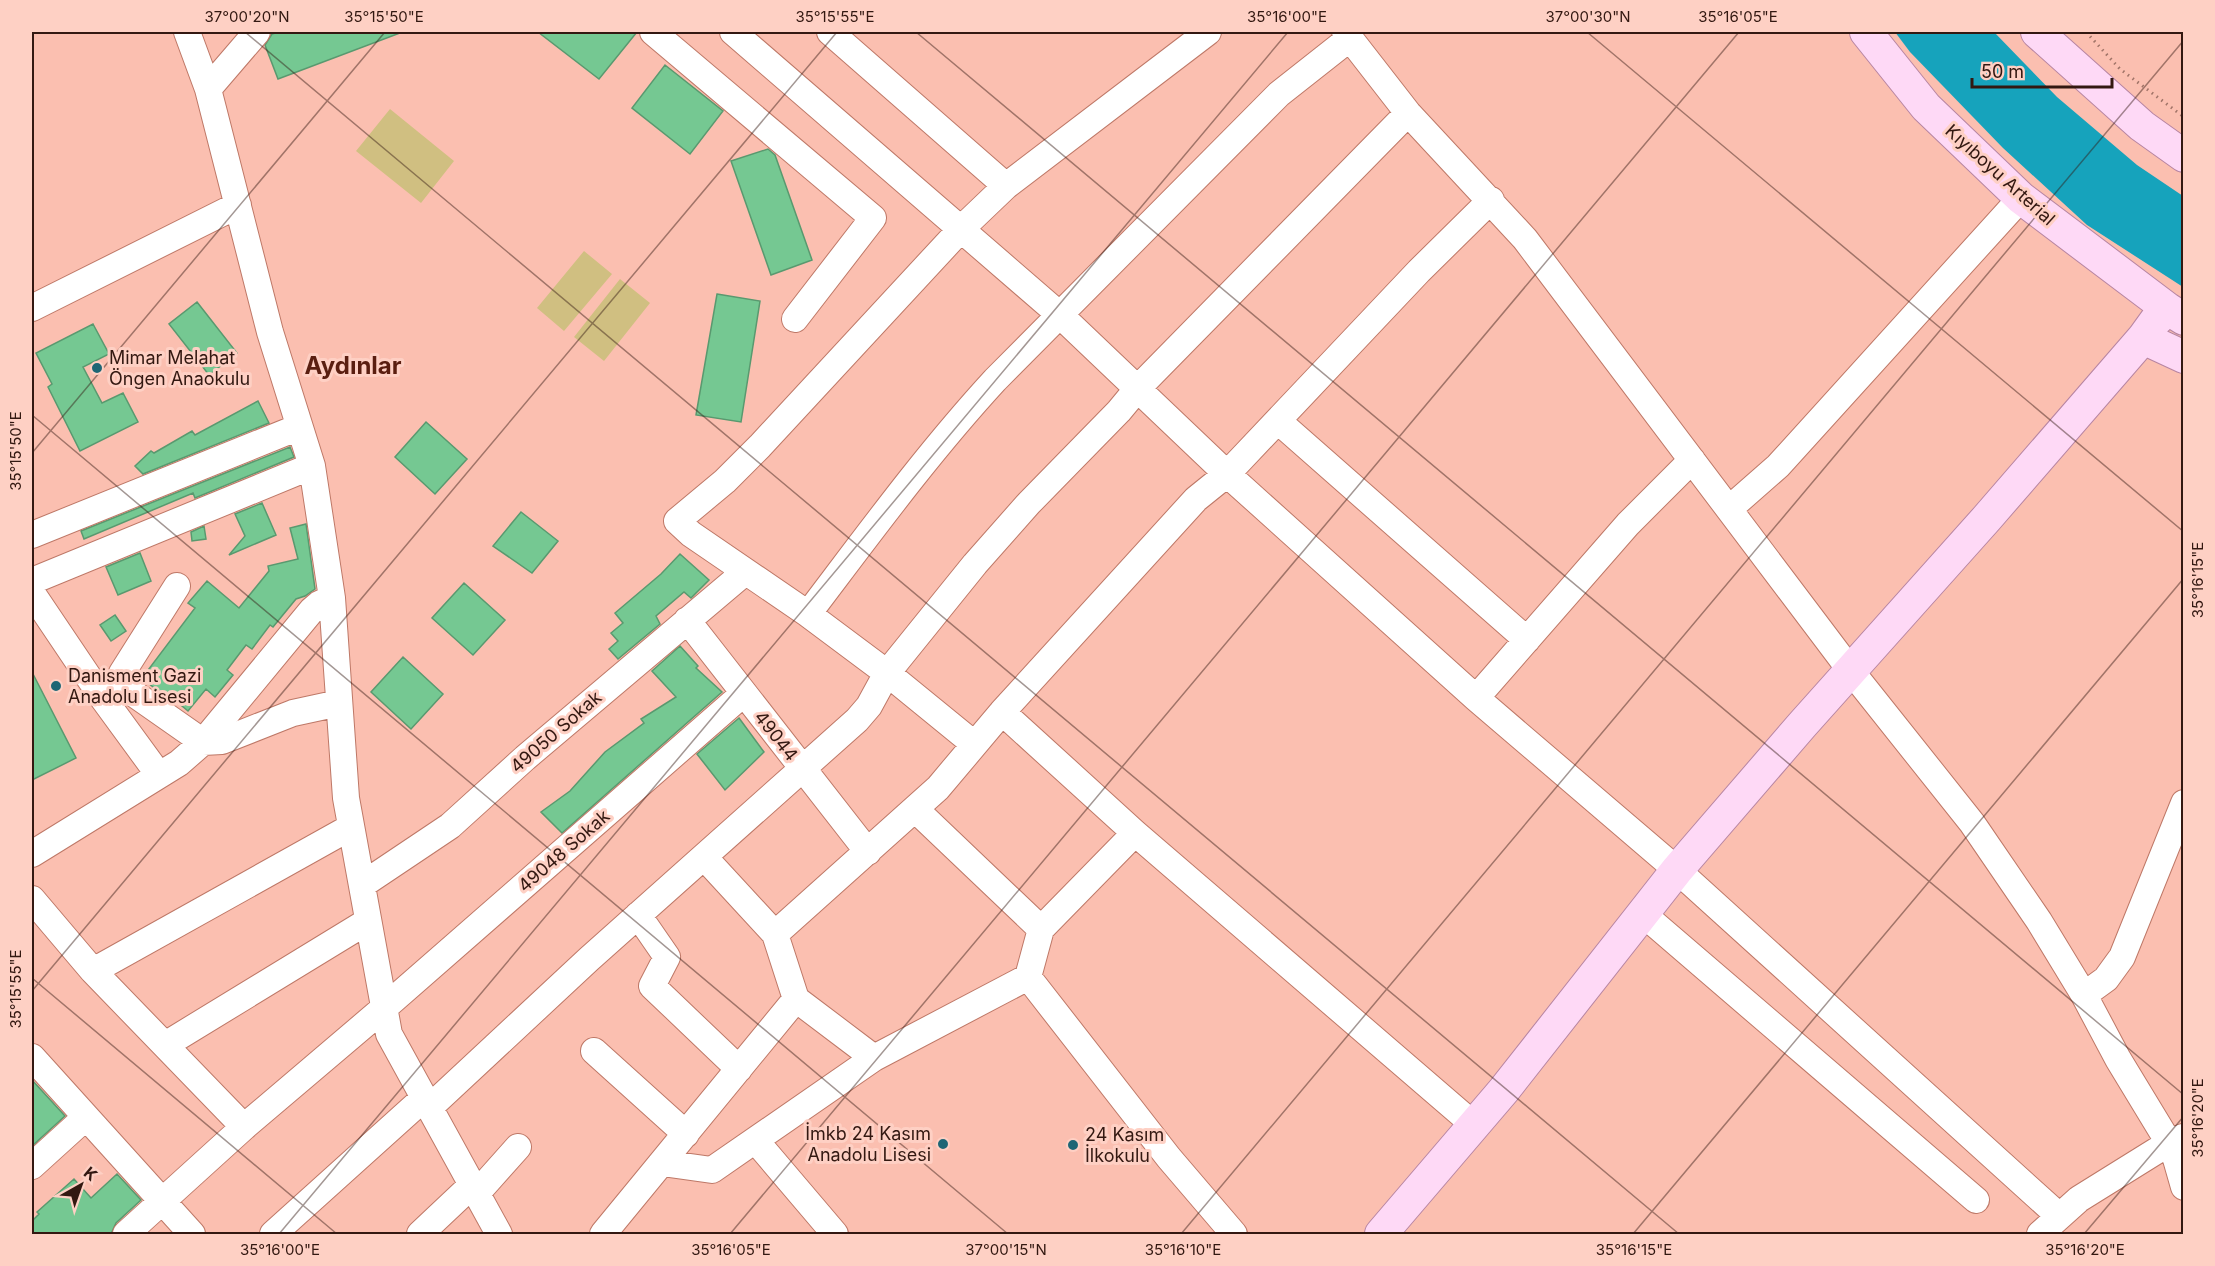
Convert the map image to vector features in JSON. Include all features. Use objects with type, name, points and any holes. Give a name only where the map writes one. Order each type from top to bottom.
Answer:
[{"type":"main road","name":"Kıyıboyu Arterial","points":[[1866,32],[1926,107],[2021,198],[2176,314]]},
{"type":"main road","points":[[2037,32],[2142,126],[2184,156]]},
{"type":"main road","points":[[1381,1234],[1504,1090],[1677,870],[1802,725],[2143,338],[2156,320],[2176,314]]},
{"type":"main road","points":[[2143,338],[2184,357]]},
{"type":"street","points":[[187,32],[208,89],[270,332],[312,466],[332,598],[346,798],[389,1034],[499,1234]]},
{"type":"street","points":[[208,89],[257,32]]},
{"type":"street","points":[[733,32],[1060,315],[1227,474],[1476,698],[1677,870],[2059,1216]]},
{"type":"street","points":[[830,32],[1006,186]]},
{"type":"street","points":[[974,744],[808,614],[745,572],[676,521],[725,481],[760,446],[961,229],[1006,186],[1208,32]]},
{"type":"street","points":[[665,35],[873,218],[795,319]]},
{"type":"street","points":[[808,614],[952,428],[995,380],[1279,94],[1347,35],[1408,113],[1525,239],[1851,671],[1913,746],[1979,832],[2039,921],[2084,995],[2118,1059],[2176,1140],[2176,1158],[2184,1187]]},
{"type":"street","points":[[273,1234],[427,1103],[857,720],[869,706],[887,674],[975,564],[1029,503],[1119,411],[1138,388],[1408,113]]},
{"type":"street","points":[[1729,510],[1778,466],[2021,198]]},
{"type":"street","points":[[775,934],[938,788],[1002,712],[1196,499],[1227,474],[1419,271],[1491,200]]},
{"type":"street","points":[[32,308],[238,205]]},
{"type":"street","points":[[1278,421],[1527,640]]},
{"type":"street","points":[[32,535],[299,427]]},
{"type":"street","points":[[1476,698],[1628,524],[1692,460]]},
{"type":"street","points":[[32,581],[312,466]]},
{"type":"street","name":"49050 Sokak","points":[[362,885],[450,826],[525,758],[745,572]]},
{"type":"street","points":[[109,694],[177,586]]},
{"type":"street","points":[[32,593],[109,694],[159,775]]},
{"type":"street","points":[[32,854],[179,763],[203,742],[312,610],[332,598]]},
{"type":"street","name":"49044","points":[[687,620],[868,852]]},
{"type":"street","points":[[109,694],[133,693],[203,742],[222,741],[294,713],[339,703]]},
{"type":"street","name":"49048 Sokak","points":[[126,1234],[243,1126],[384,1008],[743,694]]},
{"type":"street","points":[[1002,712],[1135,833],[1474,1125]]},
{"type":"street","points":[[2084,995],[2106,979],[2122,957],[2184,803]]},
{"type":"street","points":[[915,809],[1041,929]]},
{"type":"street","points":[[93,972],[351,827]]},
{"type":"street","points":[[662,1162],[712,1170],[874,1058],[1028,977],[1041,929],[1135,833]]},
{"type":"street","points":[[704,857],[775,934],[796,999],[874,1058]]},
{"type":"street","points":[[32,898],[93,972],[243,1126]]},
{"type":"street","points":[[1643,914],[1976,1200]]},
{"type":"street","points":[[638,915],[667,957],[652,986],[739,1069]]},
{"type":"street","points":[[165,1045],[369,921]]},
{"type":"street","points":[[1028,977],[1170,1158],[1234,1234]]},
{"type":"street","points":[[603,1234],[796,999]]},
{"type":"street","points":[[594,1051],[686,1134]]},
{"type":"street","points":[[32,1057],[192,1234]]},
{"type":"street","points":[[32,1166],[86,1117]]},
{"type":"street","points":[[2040,1234],[2079,1199],[2176,1140]]},
{"type":"street","points":[[756,1141],[835,1234]]},
{"type":"street","points":[[420,1234],[474,1189],[518,1147]]},
{"type":"path","points":[[2086,32],[2121,69],[2184,117]]},
{"type":"shaded area","points":[[390,109],[454,161],[421,203],[356,151]]},
{"type":"shaded area","points":[[584,251],[612,274],[564,331],[537,308]]},
{"type":"shaded area","points":[[620,279],[650,303],[604,361],[574,337]]},
{"type":"water","points":[[1895,32],[1994,32],[2057,97],[2137,165],[2183,196],[2183,287],[2087,225],[2003,148],[1910,52]]},
{"type":"building","points":[[279,32],[400,33],[278,79],[265,45],[272,34]]},
{"type":"building","points":[[538,32],[637,32],[599,79]]},
{"type":"building","points":[[665,65],[723,111],[690,154],[632,108]]},
{"type":"building","points":[[768,149],[775,155],[812,260],[771,275],[731,161]]},
{"type":"building","points":[[717,294],[760,301],[741,422],[696,415]]},
{"type":"building","points":[[197,302],[237,353],[209,375],[169,324]]},
{"type":"building","points":[[93,324],[109,354],[83,367],[102,403],[123,393],[138,422],[80,451],[48,387],[52,384],[36,353]]},
{"type":"building","points":[[258,401],[269,423],[143,474],[135,466],[151,451],[154,453],[192,431],[195,435]]},
{"type":"building","points":[[426,422],[467,459],[435,494],[395,457]]},
{"type":"building","points":[[290,447],[294,457],[195,498],[193,493],[84,539],[81,531]]},
{"type":"building","points":[[262,503],[276,535],[229,555],[245,536],[235,514]]},
{"type":"building","points":[[521,512],[558,541],[532,573],[493,546]]},
{"type":"building","points":[[306,524],[315,589],[296,599],[273,627],[270,625],[252,649],[246,645],[227,670],[233,675],[215,697],[206,689],[188,711],[165,692],[163,695],[142,678],[195,608],[188,603],[207,581],[239,608],[269,571],[268,566],[298,559],[290,528]]},
{"type":"building","points":[[204,526],[206,539],[192,541],[191,532]]},
{"type":"building","points":[[140,553],[151,581],[118,595],[106,567]]},
{"type":"building","points":[[680,554],[709,580],[691,598],[684,592],[656,616],[660,624],[618,659],[609,649],[618,641],[611,633],[623,623],[615,613],[661,574]]},
{"type":"building","points":[[464,583],[505,620],[473,655],[432,618]]},
{"type":"building","points":[[115,615],[126,631],[111,641],[100,625]]},
{"type":"building","points":[[680,646],[698,666],[696,668],[722,692],[562,833],[541,812],[570,791],[605,752],[644,723],[641,719],[676,697],[652,671]]},
{"type":"building","points":[[403,657],[443,694],[411,729],[371,692]]},
{"type":"building","points":[[32,672],[76,758],[32,780]]},
{"type":"building","points":[[739,718],[764,752],[725,790],[697,754]]},
{"type":"building","points":[[32,1080],[65,1116],[32,1146]]},
{"type":"building","points":[[117,1174],[141,1200],[116,1223],[111,1234],[32,1234],[32,1221],[39,1214],[37,1212],[74,1179],[91,1198]]},
{"type":"place","name":"Mimar Melahat Öngen Anaokulu","points":[[97,368]]},
{"type":"place","name":"Danisment Gazi Anadolu Lisesi","points":[[56,686]]},
{"type":"place","name":"İmkb 24 Kasım Anadolu Lisesi","points":[[943,1144]]},
{"type":"place","name":"24 Kasım İlkokulu","points":[[1073,1145]]},
{"type":"district","name":"Aydınlar","points":[[353,366]]}]
